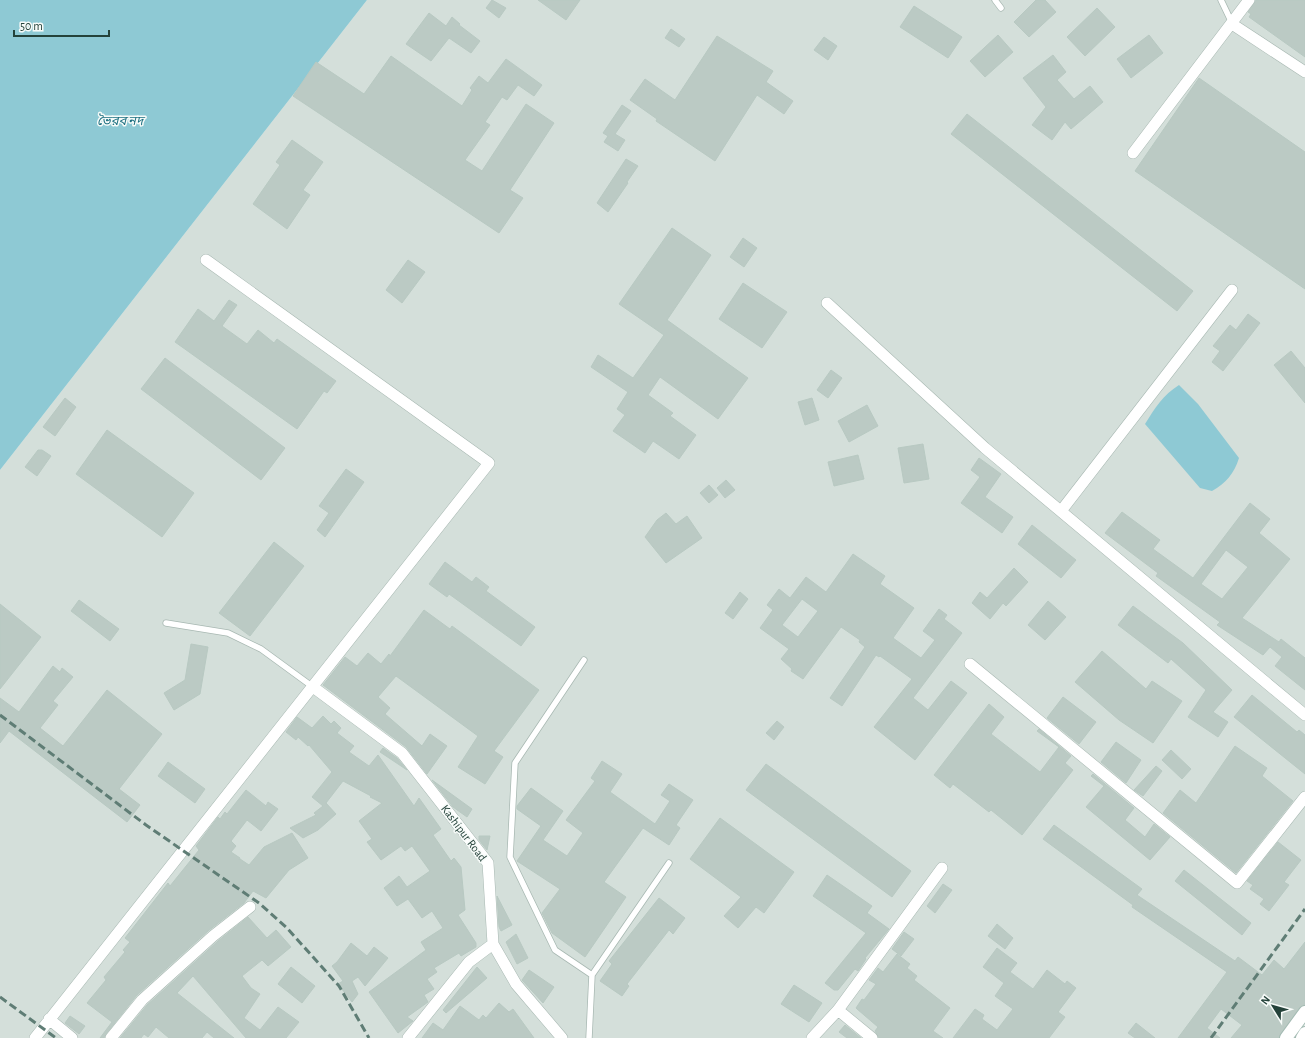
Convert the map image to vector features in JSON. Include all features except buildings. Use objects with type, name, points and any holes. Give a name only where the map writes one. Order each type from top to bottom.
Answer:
[{"type":"main road","points":[[1286,1038],[1305,1012]]},
{"type":"main road","points":[[1302,1038],[1305,1033]]},
{"type":"street","points":[[1133,153],[1249,0]]},
{"type":"street","points":[[1232,24],[1305,72]]},
{"type":"street","points":[[34,1038],[489,463],[206,260]]},
{"type":"street","points":[[1061,511],[1232,290]]},
{"type":"street","points":[[827,303],[985,448],[1305,715]]},
{"type":"street","points":[[970,664],[1237,883],[1305,797]]},
{"type":"street","name":"Kashipur Road","points":[[313,687],[402,754],[488,863],[493,944],[516,984],[562,1038]]},
{"type":"street","points":[[812,1038],[838,1010],[942,868]]},
{"type":"street","points":[[111,1038],[142,1000],[213,936],[250,907]]},
{"type":"street","points":[[408,1038],[469,962],[493,944]]},
{"type":"street","points":[[838,1010],[872,1038]]},
{"type":"street","points":[[49,1019],[72,1038]]},
{"type":"lane","points":[[996,0],[1001,8]]},
{"type":"lane","points":[[1221,0],[1232,24]]},
{"type":"lane","points":[[166,623],[228,633],[261,649],[313,687]]},
{"type":"lane","points":[[584,660],[515,763],[510,857],[554,950],[592,975]]},
{"type":"lane","points":[[589,1038],[592,975],[669,863]]},
{"type":"shaded area","points":[[367,0],[1305,0],[1305,1012],[1286,1038],[0,1038],[0,470]]},
{"type":"water","name":"ভৈরব নদ","points":[[0,0],[367,0],[0,470]]},
{"type":"water","points":[[1179,385],[1198,404],[1239,458],[1235,469],[1229,478],[1212,491],[1200,488],[1145,424],[1156,407],[1173,389]]},
{"type":"railway","points":[[0,715],[146,825],[259,903],[287,928],[339,986],[369,1038]]},
{"type":"railway","points":[[1211,1038],[1305,909]]},
{"type":"railway","points":[[0,997],[56,1038]]}]
